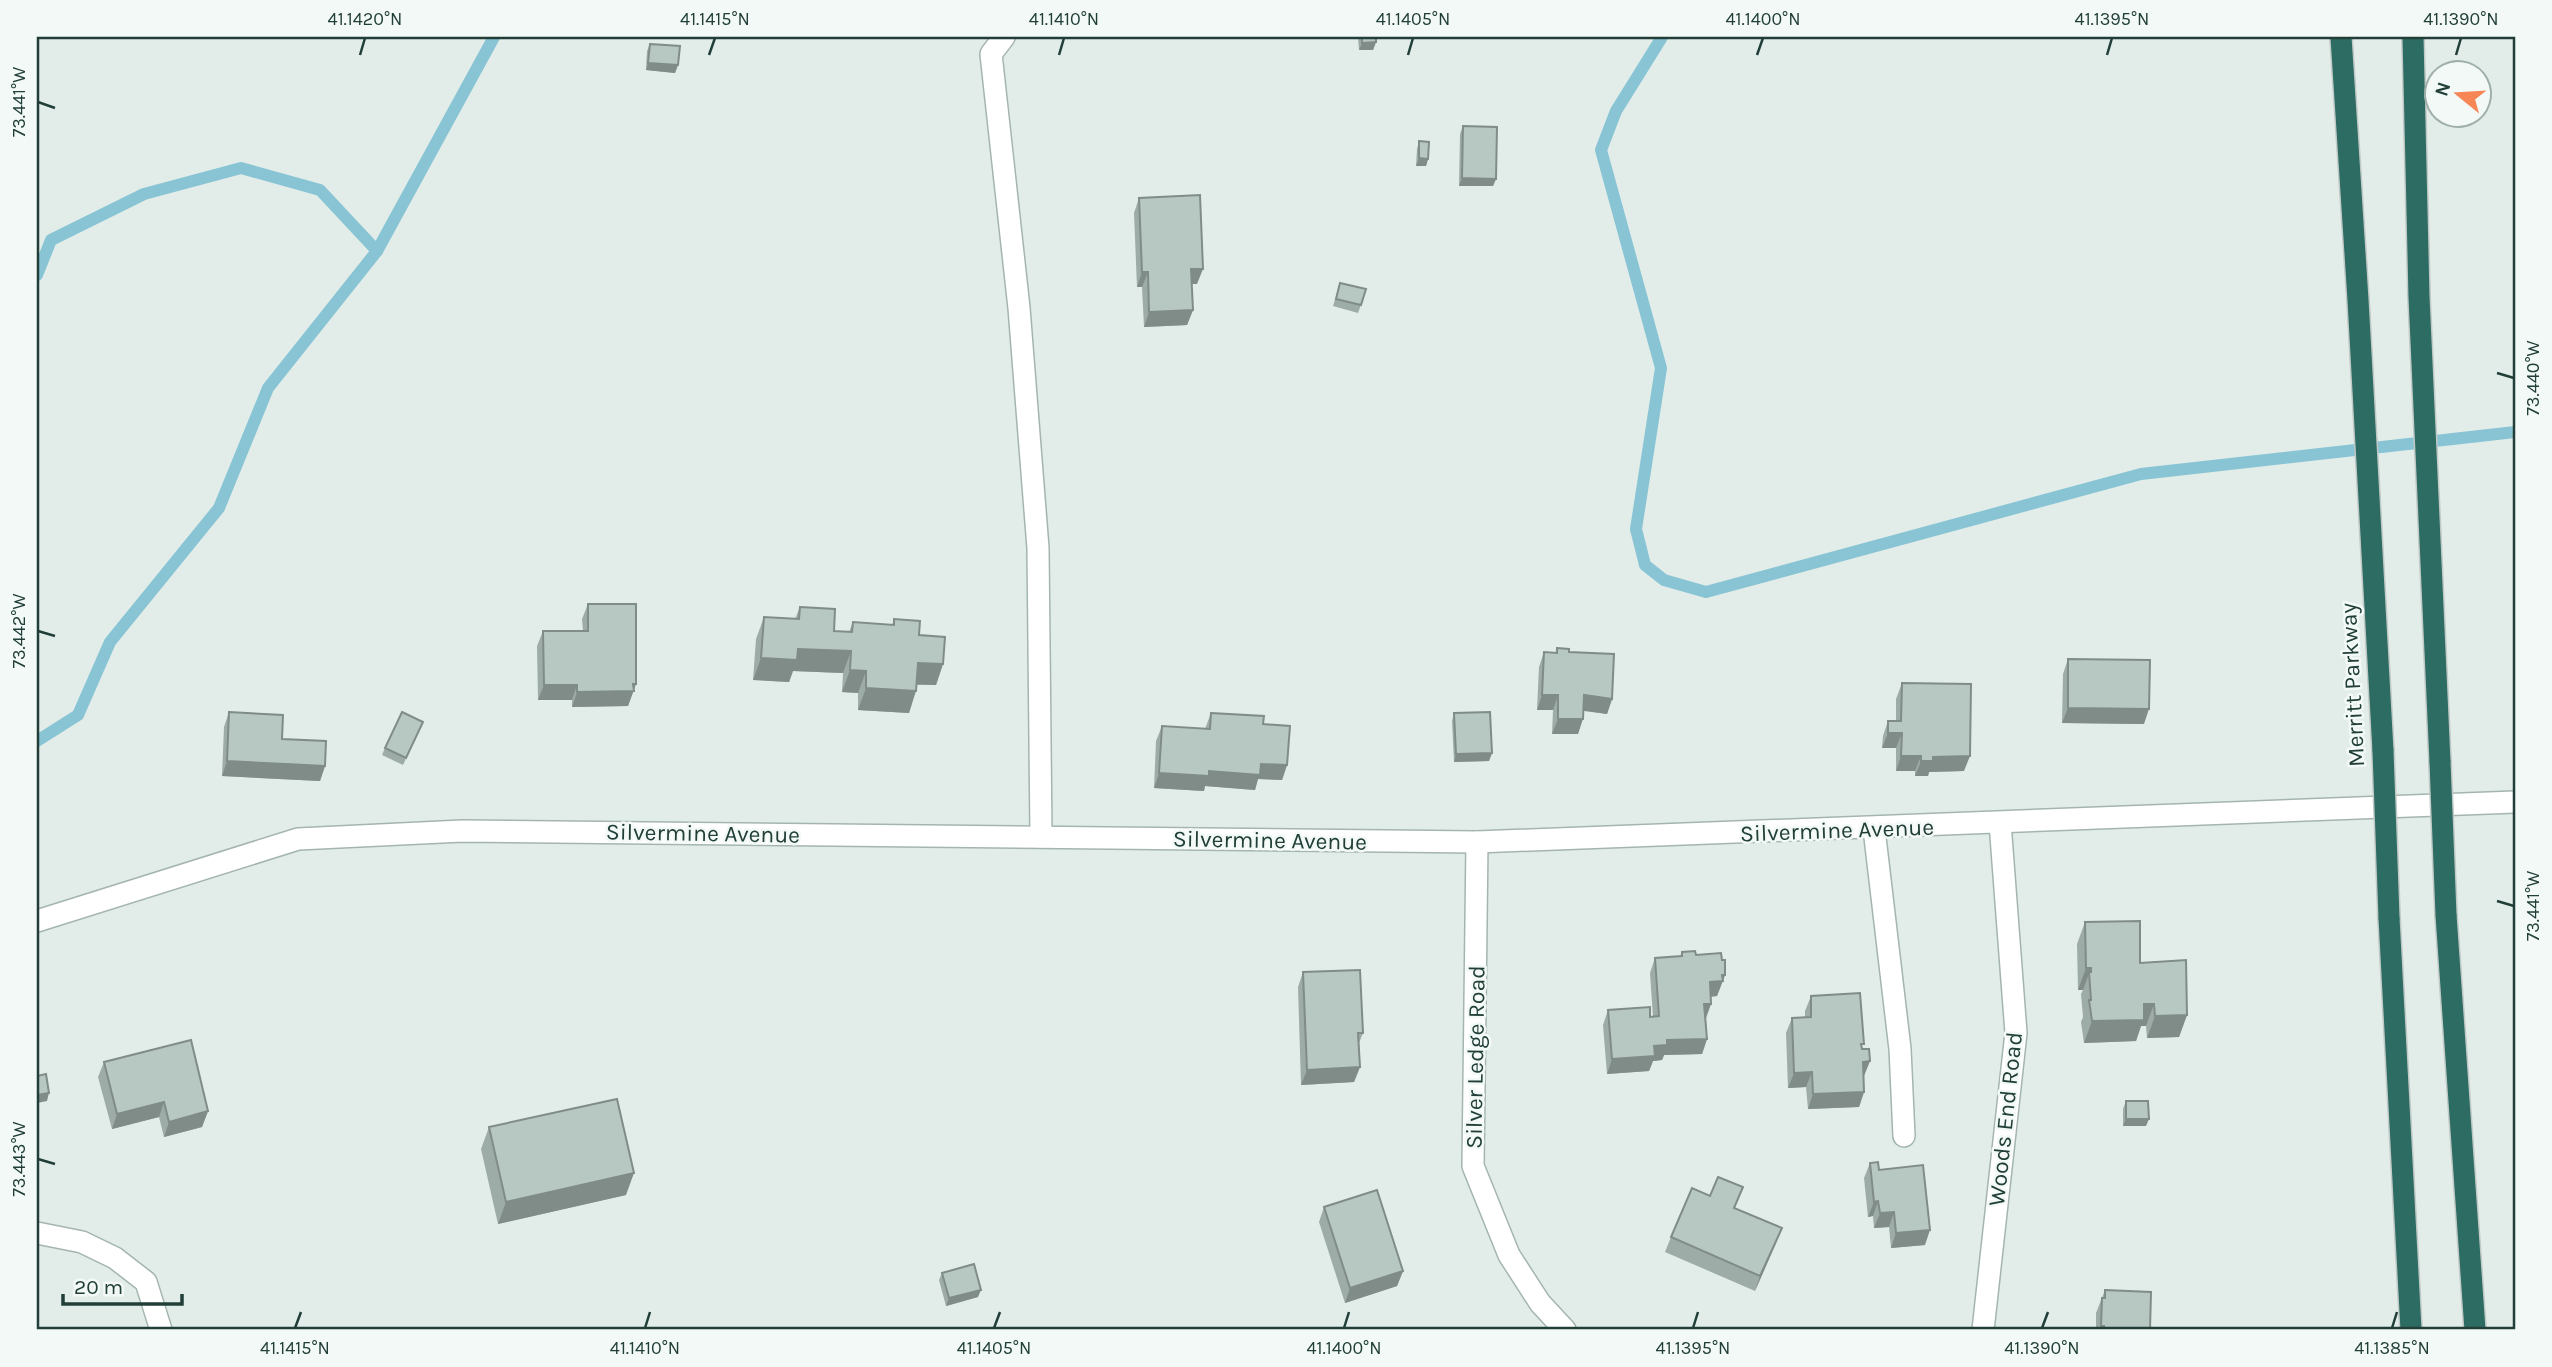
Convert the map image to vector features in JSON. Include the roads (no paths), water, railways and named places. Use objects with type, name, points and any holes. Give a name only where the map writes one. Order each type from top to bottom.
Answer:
[{"type":"highway","name":"Merritt Parkway","points":[[2341,37],[2383,751],[2411,1330]]},
{"type":"highway","points":[[2413,37],[2419,297],[2433,561],[2446,915],[2475,1330]]},
{"type":"street","points":[[1004,37],[991,54],[1019,308],[1038,548],[1041,837]]},
{"type":"street","name":"Silvermine Avenue","points":[[37,921],[298,839],[462,831],[1477,842],[2515,802]]},
{"type":"street","name":"Woods End Road","points":[[1983,1330],[2016,1033],[2000,823]]},
{"type":"street","points":[[1874,828],[1900,1049],[1904,1136]]},
{"type":"street","name":"Silver Ledge Road","points":[[1477,842],[1473,1166],[1509,1255],[1540,1303],[1565,1330]]},
{"type":"street","points":[[37,1233],[82,1242],[115,1258],[146,1282],[161,1330]]},
{"type":"waterway","points":[[37,275],[51,240],[144,194],[241,168],[320,190],[377,251],[494,37]]},
{"type":"waterway","points":[[1662,37],[1616,111],[1601,150],[1661,368],[1636,529],[1645,565],[1664,580],[1706,592],[2141,474],[2515,432]]},
{"type":"waterway","points":[[37,741],[78,715],[110,642],[219,508],[268,388],[377,251]]}]
